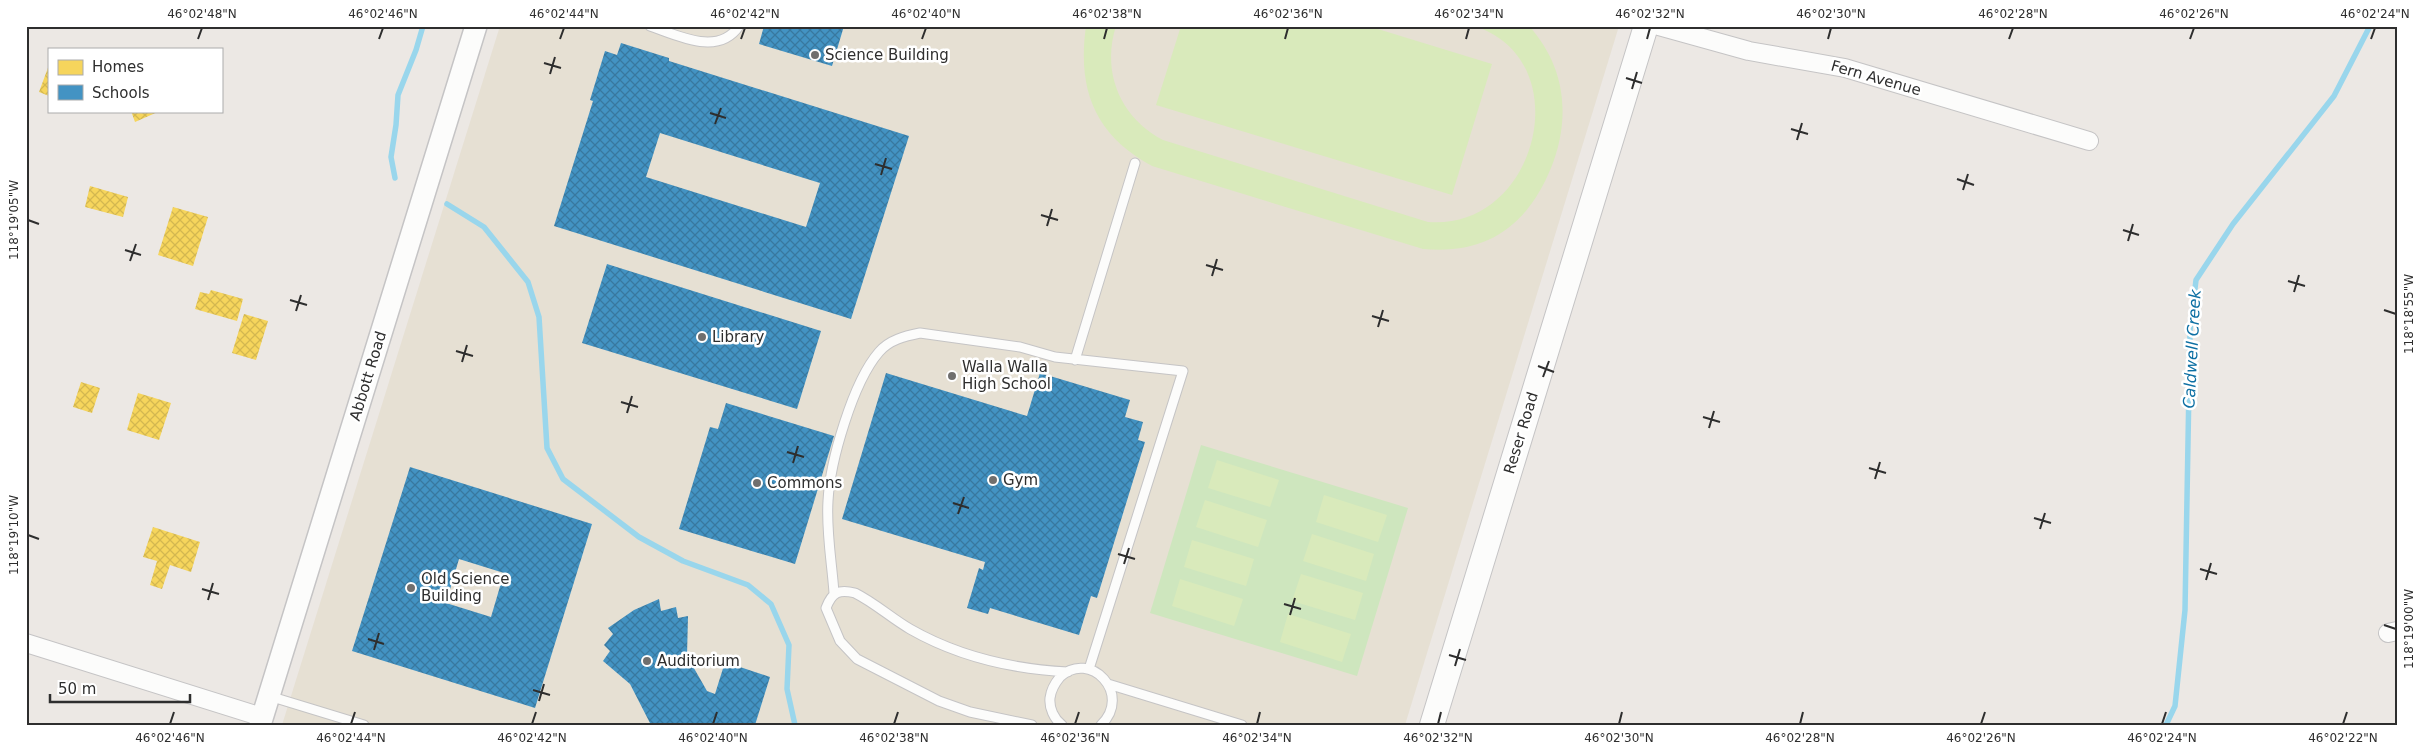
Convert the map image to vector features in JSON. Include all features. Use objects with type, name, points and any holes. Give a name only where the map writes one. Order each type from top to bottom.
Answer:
[{"type":"main road","name":"Reser Road","points":[[1432,725],[1646,26]]},
{"type":"street","name":"Abbott Road","points":[[261,721],[476,26]]},
{"type":"street","name":"Fern Avenue","points":[[1659,26],[1749,51],[1845,68],[2089,141]]},
{"type":"street","points":[[26,643],[261,721]]},
{"type":"lane","points":[[650,26],[698,42],[717,42],[734,34],[739,26]]},
{"type":"lane","points":[[1075,360],[1135,162]]},
{"type":"lane","points":[[1032,725],[970,712],[939,701],[857,659],[840,641],[826,608],[834,592],[828,523],[831,476],[838,443],[858,387],[879,351],[890,343],[907,335],[920,333],[1020,347],[1055,358],[1182,372],[1089,670]]},
{"type":"lane","points":[[834,592],[844,590],[856,593],[909,628],[963,654],[1010,667],[1068,672]]},
{"type":"lane","points":[[1062,725],[1054,714],[1050,697],[1057,681],[1068,672],[1080,668],[1097,673],[1108,684],[1112,694],[1113,703],[1106,720],[1101,725]]},
{"type":"lane","points":[[1108,684],[1242,725]]},
{"type":"lane","points":[[269,696],[364,725]]},
{"type":"shaded area","name":"Walla Walla High School","points":[[500,26],[1619,26],[1405,725],[282,725]]},
{"type":"green space","points":[[1086,26],[1116,26],[1112,43],[1111,61],[1113,77],[1118,92],[1136,120],[1148,131],[1163,140],[1428,222],[1466,218],[1496,200],[1519,173],[1532,140],[1535,105],[1527,72],[1507,44],[1474,26],[1529,26],[1551,58],[1557,76],[1563,112],[1557,149],[1551,168],[1530,206],[1517,221],[1502,233],[1467,247],[1446,250],[1423,249],[1152,166],[1132,154],[1116,140],[1094,108],[1084,71]]},
{"type":"green space","points":[[1181,26],[1368,26],[1492,64],[1452,195],[1156,105]]},
{"type":"green space","points":[[1201,445],[1408,508],[1357,676],[1150,613]]},
{"type":"green space","points":[[1217,460],[1279,480],[1270,507],[1208,488]]},
{"type":"green space","points":[[1324,495],[1387,515],[1378,542],[1316,522]]},
{"type":"green space","points":[[1205,500],[1267,520],[1258,547],[1196,527]]},
{"type":"green space","points":[[1312,534],[1374,554],[1366,581],[1303,561]]},
{"type":"green space","points":[[1192,540],[1254,559],[1246,586],[1184,567]]},
{"type":"green space","points":[[1301,574],[1363,593],[1355,620],[1292,601]]},
{"type":"green space","points":[[1180,579],[1243,599],[1234,626],[1172,606]]},
{"type":"green space","points":[[1288,614],[1351,634],[1342,662],[1280,642]]},
{"type":"building: Homes","points":[[48,68],[48,96],[39,92]]},
{"type":"building: Homes","points":[[131,112],[158,112],[135,122]]},
{"type":"building: Homes","points":[[90,186],[128,197],[123,217],[85,207]]},
{"type":"building: Homes","points":[[173,207],[208,217],[193,266],[158,255]]},
{"type":"building: Homes","points":[[211,290],[243,299],[237,321],[195,309],[200,292],[209,294]]},
{"type":"building: Homes","points":[[244,314],[268,321],[256,360],[232,353]]},
{"type":"building: Homes","points":[[81,382],[100,388],[92,413],[73,407]]},
{"type":"building: Homes","points":[[138,393],[171,403],[159,440],[127,430]]},
{"type":"building: Homes","points":[[153,527],[200,542],[191,572],[170,565],[162,589],[150,585],[157,561],[143,557]]},
{"type":"building: Schools","name":"Science Building","points":[[764,26],[844,26],[832,66],[759,44]]},
{"type":"building: Schools","points":[[621,43],[669,58],[669,61],[909,136],[851,319],[554,226],[593,101],[590,100],[605,51],[617,55]],"holes":[[[660,133],[820,183],[806,227],[646,177]]]},
{"type":"building: Schools","name":"Library","points":[[607,264],[821,331],[797,409],[582,343]]},
{"type":"building: Schools","name":"Gym","points":[[886,373],[1027,416],[1040,373],[1130,400],[1125,417],[1143,422],[1138,440],[1145,442],[1097,598],[1091,596],[1079,635],[990,608],[988,614],[967,608],[979,568],[983,570],[985,562],[842,519]]},
{"type":"building: Schools","name":"Commons","points":[[726,403],[834,436],[795,564],[679,529],[710,427],[718,429]]},
{"type":"building: Schools","name":"Old Science Building","points":[[410,467],[592,524],[535,708],[352,651]],"holes":[[[459,559],[504,573],[491,617],[446,603]]]},
{"type":"building: Schools","name":"Auditorium","points":[[659,599],[661,611],[676,607],[678,618],[688,616],[687,656],[707,691],[715,694],[725,662],[770,677],[755,725],[651,725],[630,684],[603,661],[610,651],[604,645],[613,634],[608,628],[634,610]]},
{"type":"waterway","points":[[395,178],[391,157],[398,95],[416,50],[423,26]]},
{"type":"waterway","name":"Caldwell Creek","points":[[2166,725],[2175,706],[2185,610],[2190,330],[2196,280],[2233,224],[2334,96],[2370,26]]},
{"type":"waterway","points":[[447,204],[484,227],[528,282],[539,317],[547,448],[563,479],[639,537],[683,561],[748,585],[771,604],[789,645],[787,689],[795,725]]},
{"type":"place","name":"Science Building","points":[[815,55]]},
{"type":"place","name":"Library","points":[[702,337]]},
{"type":"place","name":"Walla Walla High School","points":[[952,376]]},
{"type":"place","name":"Gym","points":[[993,480]]},
{"type":"place","name":"Commons","points":[[757,483]]},
{"type":"place","name":"Old Science Building","points":[[411,588]]},
{"type":"place","name":"Auditorium","points":[[647,661]]}]
